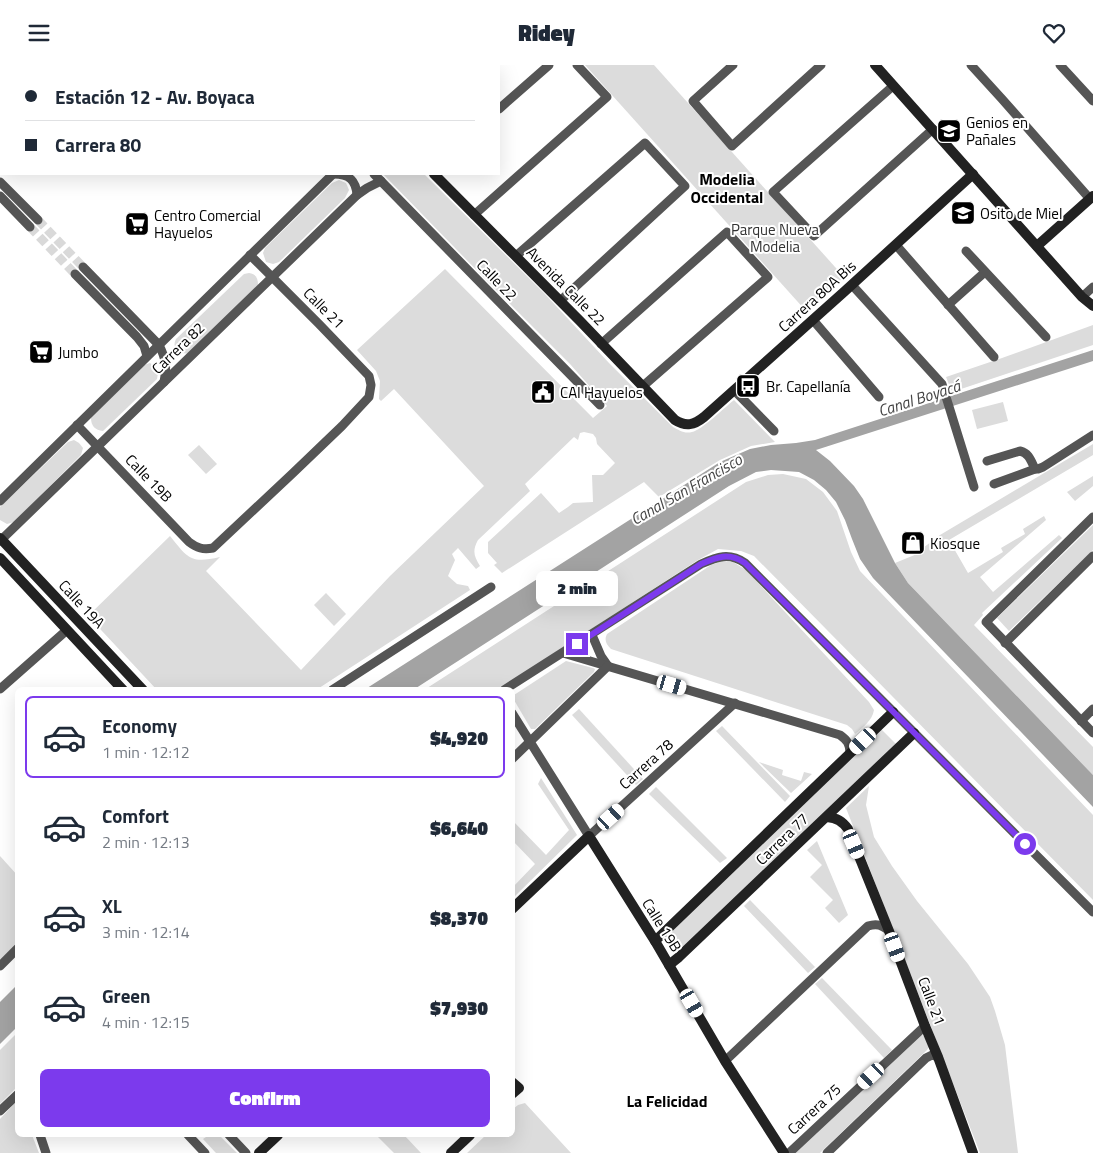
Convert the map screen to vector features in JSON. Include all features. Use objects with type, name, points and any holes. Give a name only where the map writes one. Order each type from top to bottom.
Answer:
[{"type":"main road","points":[[96,65],[110,65]]},
{"type":"street","points":[[500,108],[549,65]]},
{"type":"street","points":[[474,215],[607,97],[577,65]]},
{"type":"street","points":[[733,65],[693,101],[732,146],[821,65]]},
{"type":"street","points":[[875,65],[1082,297],[1093,306]]},
{"type":"street","points":[[971,65],[1092,197],[1037,246]]},
{"type":"street","points":[[1060,65],[1093,101]]},
{"type":"street","points":[[894,86],[774,192],[814,236],[932,129]]},
{"type":"street","points":[[516,256],[645,143],[685,186],[560,301]]},
{"type":"street","name":"Carrera 80A Bis","points":[[675,420],[681,424],[688,425],[698,422],[973,174]]},
{"type":"street","name":"Carrera 82","points":[[0,501],[333,175]]},
{"type":"street","points":[[343,175],[350,178],[355,185],[357,195]]},
{"type":"street","name":"Calle 22","points":[[375,175],[600,405]]},
{"type":"street","name":"Avenida Calle 22","points":[[435,175],[675,420]]},
{"type":"street","name":"Carrera 82","points":[[1,539],[357,195],[381,181]]},
{"type":"street","points":[[0,182],[38,220]]},
{"type":"street","points":[[0,196],[30,227]]},
{"type":"street","points":[[601,344],[727,232],[768,277],[642,386]]},
{"type":"street","points":[[896,245],[994,357]]},
{"type":"street","points":[[966,251],[1046,337]]},
{"type":"street","name":"Calle 21","points":[[201,549],[213,548],[342,426],[369,397],[371,385],[369,376],[250,255]]},
{"type":"street","points":[[83,267],[159,345],[165,356],[166,372],[164,382]]},
{"type":"street","points":[[948,305],[985,272]]},
{"type":"street","points":[[75,274],[137,337],[144,346],[147,356]]},
{"type":"street","points":[[852,285],[942,384],[974,487]]},
{"type":"street","points":[[1082,297],[1093,287]]},
{"type":"street","points":[[813,320],[879,397]]},
{"type":"street","points":[[734,390],[774,431]]},
{"type":"street","name":"Calle 19B","points":[[77,425],[189,542],[201,549]]},
{"type":"street","points":[[994,484],[1044,467],[1093,435]]},
{"type":"street","points":[[987,461],[1020,451],[1028,455],[1035,469]]},
{"type":"street","points":[[1093,517],[986,622],[1093,733]]},
{"type":"street","name":"Calle 19A","points":[[1,539],[140,687]]},
{"type":"street","points":[[1005,643],[1093,556]]},
{"type":"street","points":[[509,687],[701,564],[718,557],[740,559],[1093,912]]},
{"type":"street","name":"Calle 19A","points":[[0,558],[120,687]]},
{"type":"street","points":[[337,687],[491,587]]},
{"type":"street","points":[[0,689],[67,630]]},
{"type":"street","points":[[592,635],[601,656],[608,666]]},
{"type":"street","points":[[563,653],[840,735],[846,739],[850,753]]},
{"type":"street","points":[[515,756],[608,666]]},
{"type":"street","name":"Carrera 78","points":[[515,906],[734,703]]},
{"type":"street","points":[[1081,721],[1093,709]]},
{"type":"street","name":"Carrera 77","points":[[655,941],[893,712]]},
{"type":"street","name":"Calle 19B","points":[[515,718],[655,941],[725,1061],[784,1153]]},
{"type":"street","name":"Carrera 77","points":[[669,965],[914,733]]},
{"type":"street","name":"Calle 21","points":[[827,817],[840,820],[848,829],[938,1057],[973,1153]]},
{"type":"street","points":[[725,1061],[868,926],[873,924],[884,926],[889,931]]},
{"type":"street","points":[[0,965],[15,951]]},
{"type":"street","name":"Carrera 75","points":[[789,1153],[925,1026]]},
{"type":"street","points":[[827,1153],[926,1058],[932,1055],[938,1057]]},
{"type":"street","points":[[0,1111],[15,1097]]},
{"type":"street","points":[[41,1137],[46,1153]]},
{"type":"street","points":[[190,1137],[205,1153]]},
{"type":"street","points":[[231,1137],[246,1153]]},
{"type":"street","points":[[259,1153],[276,1137]]},
{"type":"street","points":[[451,1153],[468,1137]]},
{"type":"green space","name":"Parque Nueva Modelia","points":[[585,65],[654,65],[844,277],[806,311]]},
{"type":"green space","points":[[384,175],[425,175],[544,293],[609,363],[673,427],[682,431],[692,432],[707,423],[734,400],[775,442],[751,446],[720,460],[659,497],[644,482],[502,573],[494,565],[497,563],[488,553],[488,542],[541,493],[559,513],[573,503],[593,502],[592,475],[603,475],[615,463],[597,444],[593,434],[580,433],[578,440],[574,437],[525,484],[530,491],[478,540],[474,553],[480,566],[476,569],[458,548],[452,554],[455,560],[448,576],[457,584],[468,586],[470,590],[321,687],[154,687],[88,616],[170,536],[181,550],[190,557],[202,560],[220,557],[206,571],[301,670],[390,576],[484,486],[394,389],[381,401],[379,399],[380,381],[376,371],[357,350],[445,269],[593,418],[607,406],[570,364]]},
{"type":"green space","points":[[339,180],[346,183],[349,190],[345,198],[279,262],[273,264],[266,262],[263,253],[265,248],[332,183]]},
{"type":"green space","points":[[249,273],[256,277],[258,285],[190,353],[177,351],[175,346],[176,339],[244,274]]},
{"type":"green space","points":[[1093,325],[1093,345],[952,392],[946,377]]},
{"type":"green space","points":[[150,363],[158,373],[157,379],[103,431],[94,427],[91,418],[144,365]]},
{"type":"green space","points":[[1003,402],[1008,421],[977,429],[972,410]]},
{"type":"green space","points":[[74,440],[83,448],[81,455],[14,522],[7,524],[0,520],[0,507],[68,442]]},
{"type":"green space","points":[[1093,444],[1093,455],[949,540],[968,573],[1003,552],[1001,548],[1025,534],[1023,529],[1044,516],[1046,520],[980,577],[993,592],[1059,535],[1062,538],[982,613],[983,615],[974,625],[1093,747],[1093,775],[908,583],[895,563],[917,554],[940,535]]},
{"type":"green space","points":[[199,445],[217,464],[206,474],[188,455]]},
{"type":"green space","points":[[783,474],[806,479],[823,492],[837,511],[851,552],[860,571],[1093,815],[1093,900],[754,556],[741,551],[718,549],[698,560],[502,687],[429,687],[746,482],[768,475]]},
{"type":"green space","points":[[1093,476],[1093,486],[1075,501],[1067,492]]},
{"type":"green space","points":[[1093,525],[1093,550],[1009,631],[997,618]]},
{"type":"green space","points":[[723,561],[733,562],[746,570],[869,702],[874,710],[873,714],[867,723],[855,734],[847,725],[611,649],[606,640],[607,634],[711,565]]},
{"type":"green space","points":[[326,593],[346,614],[334,626],[314,605]]},
{"type":"green space","points":[[566,661],[595,669],[535,729],[531,729],[515,702],[515,694]]},
{"type":"green space","points":[[579,709],[643,779],[636,785],[572,715]]},
{"type":"green space","points":[[722,726],[790,796],[785,802],[716,731]]},
{"type":"green space","points":[[881,729],[897,745],[679,953],[667,934]]},
{"type":"green space","points":[[759,762],[783,770],[782,775],[801,781],[804,772],[812,774],[791,793]]},
{"type":"green space","points":[[541,778],[577,835],[515,896],[515,885],[535,864],[515,843],[515,823],[546,855],[569,830],[538,784]]},
{"type":"green space","points":[[869,786],[866,805],[874,837],[917,901],[968,964],[990,997],[1005,1045],[1018,1153],[980,1153],[846,808]]},
{"type":"green space","points":[[656,787],[727,858],[720,863],[649,794]]},
{"type":"green space","points":[[817,841],[848,915],[839,923],[825,908],[833,900],[810,877],[822,865],[807,850]]},
{"type":"green space","points":[[0,856],[15,873],[15,944],[0,961]]},
{"type":"green space","points":[[750,900],[815,967],[808,973],[744,906]]},
{"type":"green space","points":[[822,978],[892,1050],[884,1058],[815,984]]},
{"type":"green space","points":[[15,1035],[15,1089],[0,1104],[0,1050]]},
{"type":"green space","points":[[922,1035],[929,1047],[927,1050],[820,1153],[794,1153]]},
{"type":"green space","points":[[15,1103],[15,1137],[33,1137],[39,1153],[0,1153],[0,1119]]},
{"type":"green space","points":[[525,1103],[571,1153],[467,1153],[484,1137],[515,1137],[515,1107]]},
{"type":"green space","points":[[206,1137],[221,1137],[237,1153],[216,1153],[203,1139]]},
{"type":"green space","points":[[378,1137],[406,1137],[421,1153],[394,1153]]},
{"type":"water","name":"Canal San Francisco","points":[[1093,350],[1093,361],[816,450],[830,461],[854,486],[863,499],[895,563],[908,583],[1093,775],[1093,807],[873,578],[860,559],[836,502],[814,480],[799,472],[771,470],[756,472],[729,486],[418,687],[369,687],[720,462],[750,449],[815,440]]},
{"type":"water","points":[[15,987],[15,1029],[0,1044],[0,1002]]},
{"type":"tunnel","points":[[38,220],[83,267]]},
{"type":"tunnel","points":[[30,227],[75,274]]},
{"type":"place","name":"Genios en Pañales","points":[[949,131]]},
{"type":"place","name":"Osito de Miel","points":[[963,213]]},
{"type":"place","name":"Centro Comercial Hayuelos","points":[[137,224]]},
{"type":"place","name":"Jumbo","points":[[41,352]]},
{"type":"place","name":"Br. Capellanía","points":[[748,386]]},
{"type":"place","name":"CAI Hayuelos","points":[[543,392]]},
{"type":"place","name":"Kiosque","points":[[913,543]]},
{"type":"district","name":"Modelia Occidental","points":[[727,188]]},
{"type":"district","name":"La Felicidad","points":[[667,1101]]},
{"type":"route","points":[[577,644],[701,564],[724,556],[740,559],[1025,844]]},
{"type":"water label","name":"Canal Boyacá","points":[[919,398]]}]
